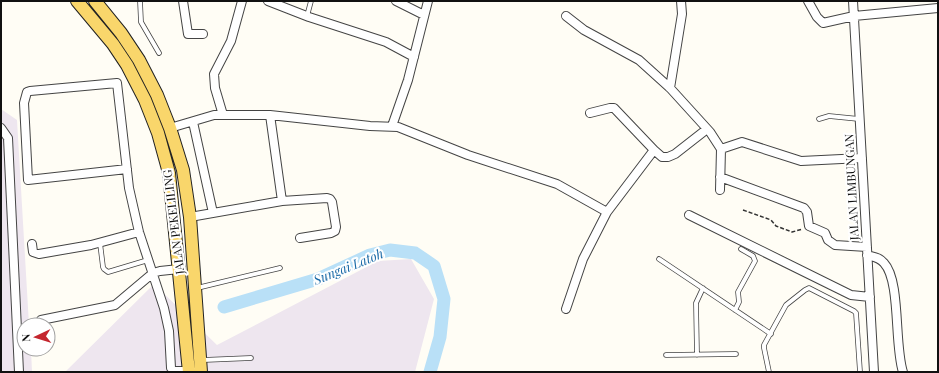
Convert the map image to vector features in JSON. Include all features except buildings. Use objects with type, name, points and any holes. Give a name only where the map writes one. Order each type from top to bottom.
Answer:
[{"type":"main road","name":"JALAN PEKELILING","points":[[77,1],[113,44],[127,65],[145,100],[158,133],[169,173],[179,269],[196,369]]},
{"type":"main road","name":"JALAN PEKELILING","points":[[95,1],[121,32],[139,60],[157,95],[170,128],[183,170],[190,217],[196,369]]},
{"type":"street","points":[[183,1],[188,34],[203,34]]},
{"type":"street","points":[[223,115],[213,82],[214,74],[228,46],[242,1]]},
{"type":"street","points":[[268,1],[307,16],[386,42],[414,57]]},
{"type":"street","points":[[396,1],[424,15]]},
{"type":"street","points":[[392,126],[408,80],[428,1]]},
{"type":"street","points":[[670,88],[682,14],[681,1]]},
{"type":"street","points":[[808,1],[817,17],[823,23],[854,16],[938,8]]},
{"type":"street","name":"JALAN LIMBUNGAN","points":[[853,1],[874,372]]},
{"type":"street","points":[[566,16],[584,30],[639,60],[670,88],[707,129],[721,149],[720,190]]},
{"type":"street","points":[[127,169],[28,180],[24,103],[27,92],[117,83],[118,95],[127,169],[129,188],[139,232],[164,308],[169,331],[171,368],[174,371],[196,369]]},
{"type":"street","points":[[590,113],[614,108],[662,157],[672,156],[707,129]]},
{"type":"street","points":[[170,128],[214,115],[270,115],[370,126],[398,127],[468,155],[557,184],[607,212]]},
{"type":"street","points":[[270,115],[282,201]]},
{"type":"street","points":[[193,122],[213,213]]},
{"type":"street","points":[[1,128],[8,138],[19,372]]},
{"type":"street","points":[[721,149],[738,142],[742,142],[801,161],[862,158]]},
{"type":"street","points":[[566,309],[583,259],[607,212],[654,150]]},
{"type":"street","points":[[720,177],[803,208],[807,212],[808,224],[811,227],[825,233],[828,240],[834,245],[867,247]]},
{"type":"street","points":[[190,217],[282,201],[327,198],[331,201],[336,227],[335,231],[300,238]]},
{"type":"street","points":[[689,215],[851,295],[870,297]]},
{"type":"street","points":[[32,244],[33,252],[39,254],[100,242],[139,232]]},
{"type":"street","points":[[867,256],[880,259],[888,270],[895,298],[898,350],[903,372]]},
{"type":"street","points":[[55,317],[115,305],[153,273],[179,269]]},
{"type":"lane","points":[[140,1],[141,20],[159,53]]},
{"type":"lane","points":[[307,16],[311,1]]},
{"type":"lane","points":[[820,118],[829,116],[859,119]]},
{"type":"lane","points":[[100,242],[103,267],[106,271],[110,272],[148,260]]},
{"type":"lane","points":[[735,310],[739,302],[738,292],[756,261],[753,256],[741,249]]},
{"type":"lane","points":[[659,259],[770,334]]},
{"type":"lane","points":[[194,289],[280,268]]},
{"type":"lane","points":[[698,355],[696,303],[703,288]]},
{"type":"lane","points":[[769,372],[764,347],[770,334],[786,305],[805,290],[810,289],[856,313],[860,372]]},
{"type":"lane","points":[[666,355],[736,354]]},
{"type":"lane","points":[[196,369],[251,358]]},
{"type":"path","points":[[743,210],[771,220],[776,226],[793,232],[811,227]]},
{"type":"shaded area","points":[[1,109],[17,120],[29,317],[16,317],[16,357],[31,357],[32,372],[1,372]]},
{"type":"shaded area","points":[[411,259],[434,299],[415,372],[65,372],[154,284],[217,345],[378,261]]},
{"type":"waterway","name":"Sungai Latoh","points":[[224,307],[318,279],[370,255],[390,250],[415,253],[434,266],[444,299],[440,337],[430,372]]}]
